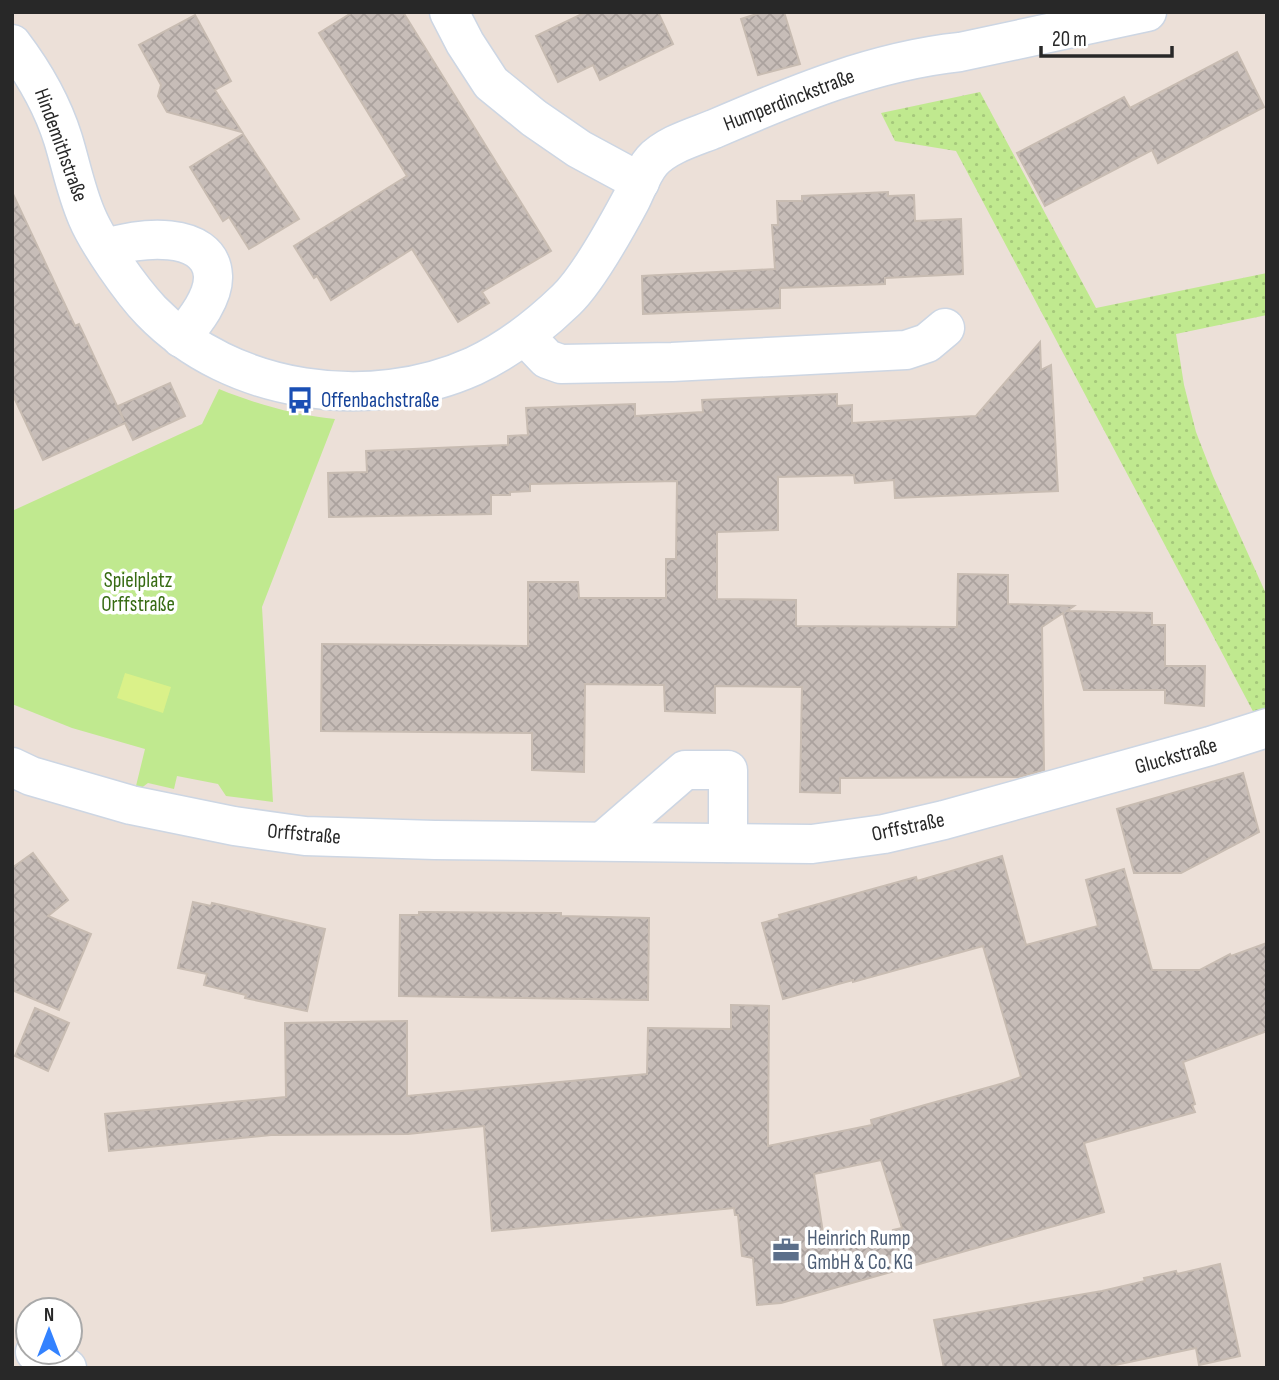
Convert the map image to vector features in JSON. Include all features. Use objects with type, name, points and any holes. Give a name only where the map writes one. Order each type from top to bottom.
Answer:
[{"type":"street","points":[[449,12],[464,43],[491,83],[534,118],[579,149],[640,182]]},
{"type":"street","name":"Humperdinckstraße","points":[[336,391],[374,391],[440,378],[475,365],[525,336],[568,298],[597,257],[652,160],[666,150],[828,83],[939,54],[960,52],[1147,12]]},
{"type":"street","name":"Hindemithstraße","points":[[12,44],[47,99],[62,136],[87,217],[135,292],[151,311],[181,338],[221,360],[272,381],[336,391]]},
{"type":"street","points":[[106,249],[117,244],[153,240],[186,242],[201,251],[213,275],[205,305],[181,338]]},
{"type":"street","points":[[525,336],[547,359],[561,364],[575,364],[672,362],[906,350],[927,343],[945,328]]},
{"type":"street","name":"Gluckstraße","points":[[1084,781],[1267,728]]},
{"type":"street","name":"Orffstraße","points":[[12,768],[131,805],[282,833],[345,838],[728,843],[812,844],[884,834],[1084,781]]},
{"type":"street","points":[[603,841],[685,770],[728,770],[728,843]]},
{"type":"green space","points":[[980,92],[1096,308],[1267,273],[1267,315],[1176,334],[1184,385],[1196,432],[1267,596],[1267,706],[1256,717],[956,151],[895,141],[881,113]]},
{"type":"green space","name":"Spielplatz Orffstraße","points":[[219,389],[276,408],[335,419],[262,607],[273,802],[226,796],[218,784],[177,776],[174,789],[148,783],[140,789],[136,786],[145,749],[72,728],[12,704],[12,511],[202,424]]},
{"type":"green space","points":[[125,673],[171,687],[163,713],[117,698]]},
{"type":"building","points":[[353,12],[403,12],[551,251],[482,292],[489,303],[458,322],[412,249],[331,300],[294,246],[407,176],[319,33]]},
{"type":"building","points":[[586,12],[658,12],[673,44],[600,80],[593,65],[558,82],[536,36]]},
{"type":"building","points":[[763,12],[784,12],[800,64],[758,75],[741,19]]},
{"type":"building","points":[[195,15],[231,81],[215,90],[242,132],[167,112],[158,96],[161,85],[139,45]]},
{"type":"building","points":[[1237,52],[1264,107],[1158,163],[1152,150],[1045,206],[1017,153],[1124,97],[1130,108]]},
{"type":"building","points":[[243,134],[299,219],[249,249],[229,217],[223,221],[190,167]]},
{"type":"building","points":[[12,192],[75,326],[79,324],[124,421],[118,406],[170,383],[185,416],[133,440],[125,423],[43,460],[12,393]]},
{"type":"building","points":[[888,192],[888,196],[914,195],[915,221],[961,219],[963,274],[885,278],[885,284],[780,288],[780,308],[643,314],[642,276],[775,269],[772,225],[778,225],[777,201],[802,201],[802,196]]},
{"type":"building","points":[[1040,342],[1041,370],[1051,365],[1058,491],[895,498],[894,480],[855,483],[854,475],[778,477],[778,530],[717,532],[717,599],[796,600],[796,626],[957,627],[958,574],[1008,575],[1008,604],[1074,606],[1067,611],[1152,613],[1152,625],[1165,625],[1165,666],[1205,666],[1204,706],[1165,703],[1165,690],[1084,690],[1063,613],[1042,627],[1044,770],[1018,777],[840,778],[840,793],[800,792],[802,687],[715,686],[715,713],[665,711],[664,685],[585,684],[584,772],[532,770],[532,733],[321,731],[322,644],[528,646],[528,582],[578,582],[579,598],[666,598],[666,559],[676,559],[677,481],[530,484],[530,491],[491,495],[491,514],[329,517],[328,473],[367,472],[366,451],[508,445],[508,436],[528,435],[526,408],[635,404],[635,416],[703,412],[702,400],[837,394],[837,406],[852,405],[852,423],[976,416]]},
{"type":"building","points":[[1243,773],[1259,832],[1181,873],[1134,873],[1117,809]]},
{"type":"building","points":[[33,853],[68,900],[48,916],[91,934],[59,1010],[12,990],[12,868]]},
{"type":"building","points":[[1002,856],[1026,945],[1098,926],[1086,880],[1124,869],[1152,970],[1200,970],[1230,954],[1231,956],[1267,943],[1267,1031],[1183,1062],[1195,1112],[1084,1143],[1104,1212],[781,1303],[757,1305],[753,1258],[742,1256],[738,1215],[735,1215],[734,1208],[492,1231],[484,1126],[408,1134],[271,1135],[109,1151],[105,1114],[286,1097],[285,1023],[407,1021],[407,1096],[647,1074],[648,1028],[731,1029],[731,1005],[769,1006],[768,1146],[872,1125],[871,1120],[1021,1077],[983,946],[783,999],[762,923],[780,918],[779,915],[916,877],[917,881]],"holes":[[[881,1160],[902,1228],[893,1230],[896,1242],[825,1246],[814,1174]]]},
{"type":"building","points":[[193,902],[211,906],[212,903],[325,929],[307,1011],[245,998],[246,995],[204,985],[207,974],[178,968]]},
{"type":"building","points":[[419,912],[561,913],[561,916],[649,918],[648,1000],[399,996],[400,915],[419,915]]},
{"type":"building","points":[[35,1008],[69,1023],[48,1071],[15,1056]]},
{"type":"building","points":[[1220,1264],[1240,1356],[1199,1365],[1196,1348],[1101,1368],[944,1368],[934,1320],[1102,1291],[1145,1281],[1144,1278]]},
{"type":"place","name":"Offenbachstraße","points":[[300,400]]},
{"type":"place","name":"Heinrich Rump GmbH & Co. KG","points":[[786,1250]]}]
